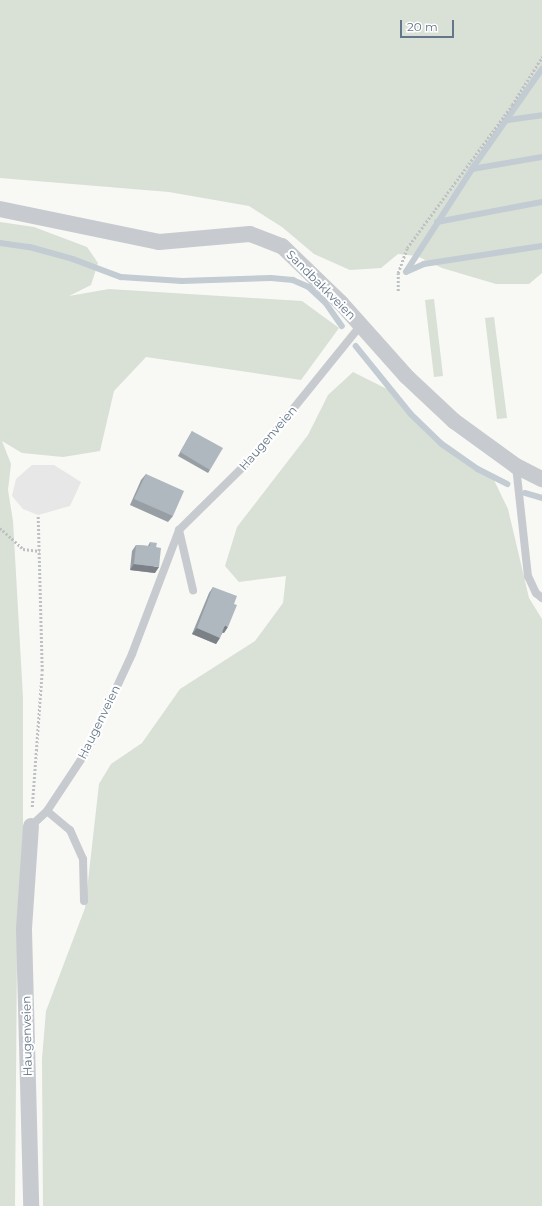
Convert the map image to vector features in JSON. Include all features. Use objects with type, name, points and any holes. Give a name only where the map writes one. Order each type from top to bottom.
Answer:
[{"type":"street","name":"Sandbakkveien","points":[[0,209],[159,242],[250,234],[282,246],[361,325],[406,376],[454,421],[516,466],[542,479]]},
{"type":"street","name":"Haugenveien","points":[[31,826],[24,930],[31,1206]]},
{"type":"lane","name":"Haugenveien","points":[[31,826],[47,811],[88,749],[132,654],[179,530],[259,451],[361,325]]},
{"type":"lane","points":[[516,466],[528,576],[536,593],[542,598]]},
{"type":"lane","points":[[179,530],[193,590]]},
{"type":"lane","points":[[47,811],[70,830],[83,858],[84,901]]},
{"type":"path","points":[[398,291],[398,274],[407,248],[512,105],[542,57]]},
{"type":"path","points":[[31,826],[42,671],[38,515]]},
{"type":"path","points":[[0,528],[23,548],[40,551]]},
{"type":"shaded area","points":[[0,0],[542,0],[542,273],[529,284],[496,284],[442,268],[417,256],[398,254],[381,268],[350,270],[314,254],[282,227],[249,206],[169,192],[0,178]]},
{"type":"shaded area","points":[[0,222],[34,227],[87,247],[98,263],[91,285],[69,296],[109,289],[302,301],[339,328],[301,380],[146,357],[114,391],[100,451],[63,457],[22,453],[2,441],[11,464],[8,490],[13,521],[23,698],[23,833],[17,951],[15,1206],[0,1206]]},
{"type":"shaded area","points":[[434,299],[443,376],[434,377],[425,300]]},
{"type":"shaded area","points":[[494,317],[507,418],[497,419],[485,318]]},
{"type":"shaded area","points":[[353,372],[391,391],[436,436],[492,476],[508,509],[529,598],[542,619],[542,1206],[43,1206],[42,1059],[46,1011],[85,908],[99,784],[111,764],[142,743],[180,689],[255,641],[283,603],[286,576],[239,582],[225,566],[237,527],[308,435],[328,395]]},
{"type":"shaded area","points":[[32,465],[54,465],[81,482],[70,506],[38,515],[23,509],[12,496],[16,479]]},
{"type":"building","points":[[192,431],[223,448],[210,470],[180,452]]},
{"type":"building","points":[[146,474],[184,491],[173,516],[134,499]]},
{"type":"building","points":[[150,542],[157,543],[156,547],[161,548],[159,567],[134,564],[136,545],[150,546]]},
{"type":"building","points":[[213,587],[237,596],[234,604],[237,605],[228,627],[225,625],[220,638],[197,628]]},
{"type":"waterway","points":[[406,272],[472,169],[542,69]]},
{"type":"waterway","points":[[508,120],[542,115]]},
{"type":"waterway","points":[[472,169],[542,157]]},
{"type":"waterway","points":[[437,222],[542,202]]},
{"type":"waterway","points":[[0,243],[30,247],[73,259],[121,277],[182,281],[271,278],[293,280],[309,287],[326,303],[342,326]]},
{"type":"waterway","points":[[406,272],[424,264],[542,246]]},
{"type":"waterway","points":[[356,346],[411,414],[442,444],[478,469],[507,484]]},
{"type":"waterway","points":[[525,493],[542,498]]}]
